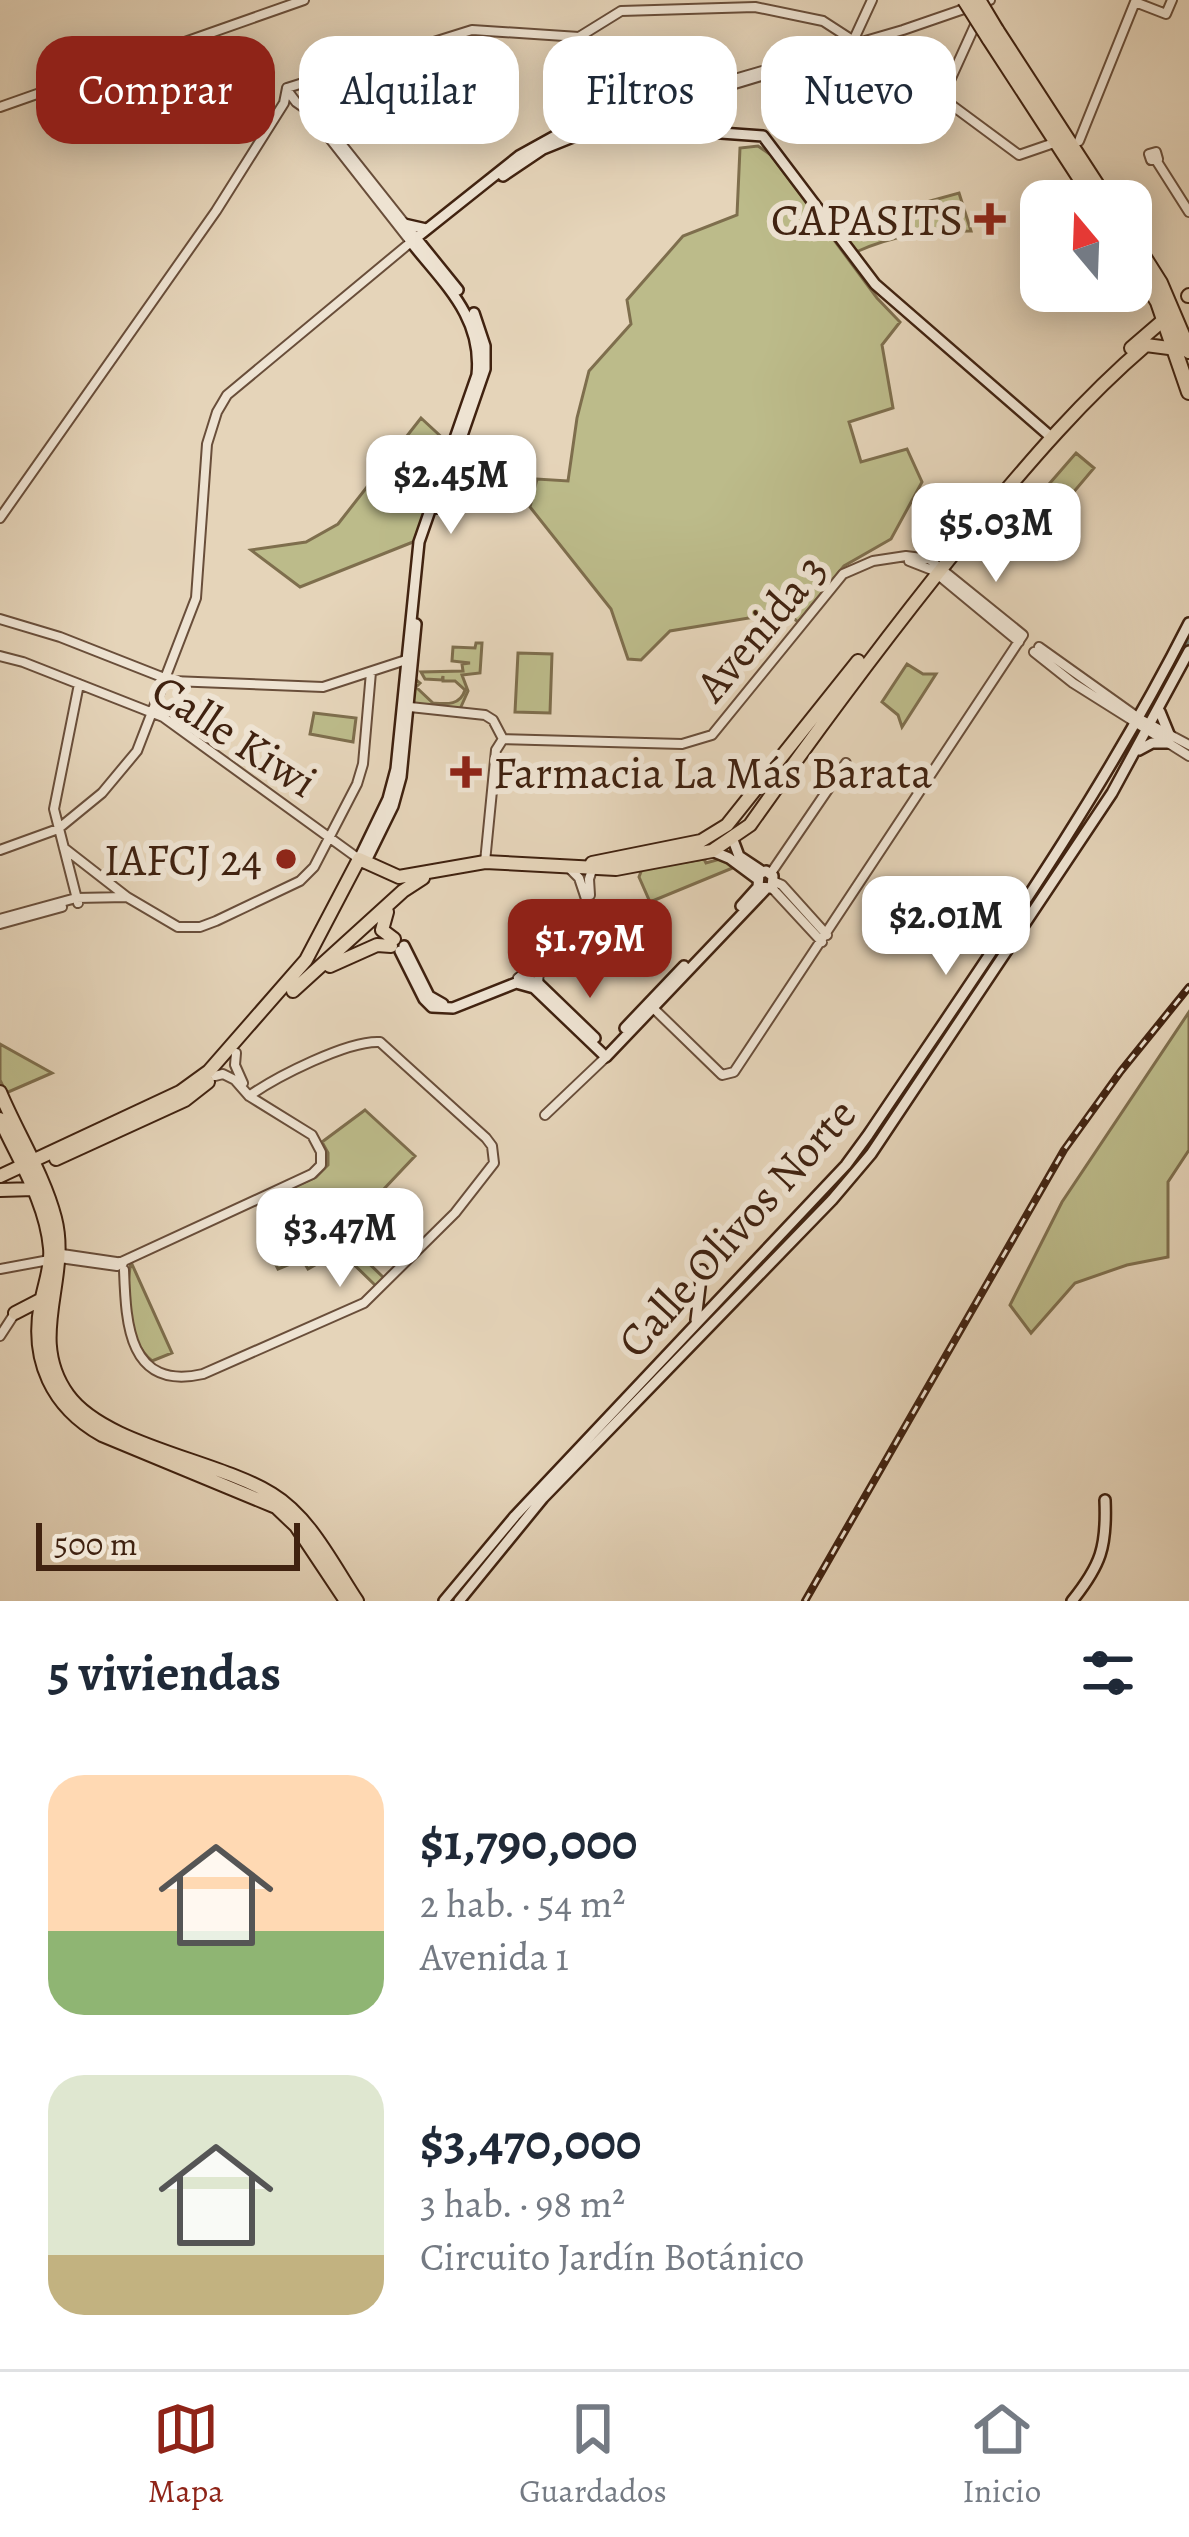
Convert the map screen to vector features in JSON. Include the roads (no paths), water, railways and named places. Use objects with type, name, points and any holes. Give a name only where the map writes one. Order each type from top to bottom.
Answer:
[{"type":"highway","points":[[965,0],[1094,180]]},
{"type":"highway","points":[[984,1],[993,34],[1051,144],[1076,180]]},
{"type":"highway","points":[[1024,94],[1077,180]]},
{"type":"highway","points":[[1079,141],[1081,160]]},
{"type":"highway","points":[[1152,273],[1188,305],[1189,349]]},
{"type":"highway","points":[[1152,279],[1165,294],[1189,349]]},
{"type":"highway","points":[[1152,291],[1189,393]]},
{"type":"highway","points":[[1152,308],[1189,393]]},
{"type":"main road","points":[[737,133],[763,136],[875,284],[1048,434]]},
{"type":"main road","points":[[420,238],[543,141]]},
{"type":"main road","points":[[293,991],[330,929],[388,799],[425,542],[486,363],[473,311],[428,257],[420,238],[402,226]]},
{"type":"main road","points":[[420,238],[428,257]]},
{"type":"main road","points":[[401,253],[428,257]]},
{"type":"main road","points":[[591,866],[701,841],[727,825],[1048,434],[1160,323]]},
{"type":"main road","points":[[1048,434],[1146,345],[1169,348]]},
{"type":"main road","points":[[362,861],[399,877],[485,862],[591,866],[712,851],[734,840],[750,825],[937,569]]},
{"type":"main road","name":"Calle Olivos Norte","points":[[953,1020],[1138,722],[1189,623]]},
{"type":"main road","name":"Calle Olivos Norte","points":[[459,1601],[543,1498],[832,1201],[871,1154],[953,1020],[1135,753],[1189,651]]},
{"type":"main road","points":[[0,1183],[180,1092],[209,1071],[287,986],[393,806],[410,707],[410,658]]},
{"type":"main road","points":[[1135,753],[1169,739],[1160,709]]},
{"type":"main road","points":[[734,840],[739,856],[766,881]]},
{"type":"main road","points":[[712,851],[766,881]]},
{"type":"main road","points":[[29,1166],[95,1142],[185,1100],[214,1076],[293,991],[403,891],[430,874]]},
{"type":"main road","points":[[403,891],[382,923],[432,1007],[447,1010],[518,981],[536,986],[604,1055],[766,881]]},
{"type":"main road","points":[[330,929],[335,905]]},
{"type":"main road","points":[[317,971],[376,945],[397,946]]},
{"type":"main road","name":"Calle Olivos Norte","points":[[444,1601],[507,1524],[846,1165],[938,1043]]},
{"type":"main road","points":[[0,1092],[38,1188],[55,1216],[48,1343],[59,1382],[75,1404],[106,1426],[268,1491],[304,1523],[357,1601]]},
{"type":"main road","points":[[0,1119],[29,1166]]},
{"type":"main road","points":[[38,1188],[50,1171],[95,1142]]},
{"type":"main road","points":[[0,1183],[38,1188]]},
{"type":"main road","points":[[56,1256],[38,1324],[39,1352],[49,1384],[81,1422],[119,1442],[264,1499],[296,1526],[346,1601]]},
{"type":"main road","points":[[695,1326],[702,1270],[716,1288],[726,1292]]},
{"type":"main road","points":[[14,1317],[42,1299]]},
{"type":"main road","points":[[14,1317],[38,1324]]},
{"type":"main road","points":[[247,1492],[268,1491]]},
{"type":"main road","points":[[1072,1601],[1100,1564],[1105,1500]]},
{"type":"street","points":[[0,107],[304,0]]},
{"type":"street","points":[[857,36],[872,0]]},
{"type":"street","points":[[1079,141],[1136,2],[1166,14],[1172,0]]},
{"type":"street","points":[[876,36],[984,1]]},
{"type":"street","points":[[956,66],[984,1]]},
{"type":"street","points":[[0,518],[216,211],[289,101],[287,88],[472,30],[579,37],[622,11],[755,7],[823,21],[844,36]]},
{"type":"street","points":[[0,850],[58,830],[85,810],[129,764],[196,598],[207,444],[217,412],[250,372],[420,238],[402,226],[323,121],[289,101]]},
{"type":"street","points":[[956,108],[1018,155],[1051,144]]},
{"type":"street","points":[[1156,160],[1189,212]]},
{"type":"street","points":[[401,253],[402,226]]},
{"type":"street","name":"Avenida 3","points":[[410,707],[485,715],[503,739],[692,744],[712,735],[843,574],[857,564],[914,559],[937,569]]},
{"type":"street","points":[[650,1006],[728,1077],[825,938],[1021,639],[937,569]]},
{"type":"street","points":[[0,619],[167,679],[323,687],[410,658]]},
{"type":"street","points":[[1036,650],[1149,729],[1189,746]]},
{"type":"street","name":"Calle Kiwi","points":[[0,656],[152,713],[362,861]]},
{"type":"street","points":[[64,848],[173,926],[200,927],[300,881],[330,838],[363,764],[371,672]]},
{"type":"street","points":[[79,684],[56,790],[58,830],[80,900]]},
{"type":"street","points":[[400,737],[403,767]]},
{"type":"street","points":[[485,862],[496,750],[503,739]]},
{"type":"street","points":[[1169,739],[1189,756]]},
{"type":"street","points":[[825,938],[766,881],[846,763]]},
{"type":"street","points":[[518,981],[593,920],[580,878],[565,865]]},
{"type":"street","points":[[536,986],[540,966],[598,927],[588,890],[591,866]]},
{"type":"street","points":[[0,922],[80,900],[127,897]]},
{"type":"street","points":[[120,1265],[126,1325],[138,1354],[153,1368],[172,1375],[212,1372],[364,1303],[455,1213],[494,1163],[486,1138],[380,1042],[342,1051],[252,1095]]},
{"type":"street","points":[[236,1053],[237,1078]]},
{"type":"street","points":[[545,1115],[604,1055]]},
{"type":"street","points":[[0,1269],[56,1256],[120,1265],[318,1170],[321,1152],[312,1135],[252,1095],[237,1078],[214,1076]]},
{"type":"street","points":[[0,1336],[14,1317]]},
{"type":"waterway","points":[[1176,665],[1189,640]]},
{"type":"waterway","points":[[1092,803],[1139,731]]},
{"type":"waterway","points":[[924,1066],[980,978]]},
{"type":"waterway","points":[[693,1336],[854,1167]]},
{"type":"waterway","points":[[669,1361],[679,1350]]},
{"type":"waterway","points":[[587,1446],[660,1370]]},
{"type":"waterway","points":[[452,1601],[476,1574]]},
{"type":"railway","points":[[805,1601],[1064,1150],[1189,987]]},
{"type":"place","name":"CAPASITS","points":[[990,219]]},
{"type":"place","name":"Farmacia La Más Barata","points":[[466,772]]},
{"type":"place","name":"IAFCJ 24","points":[[286,859]]}]
